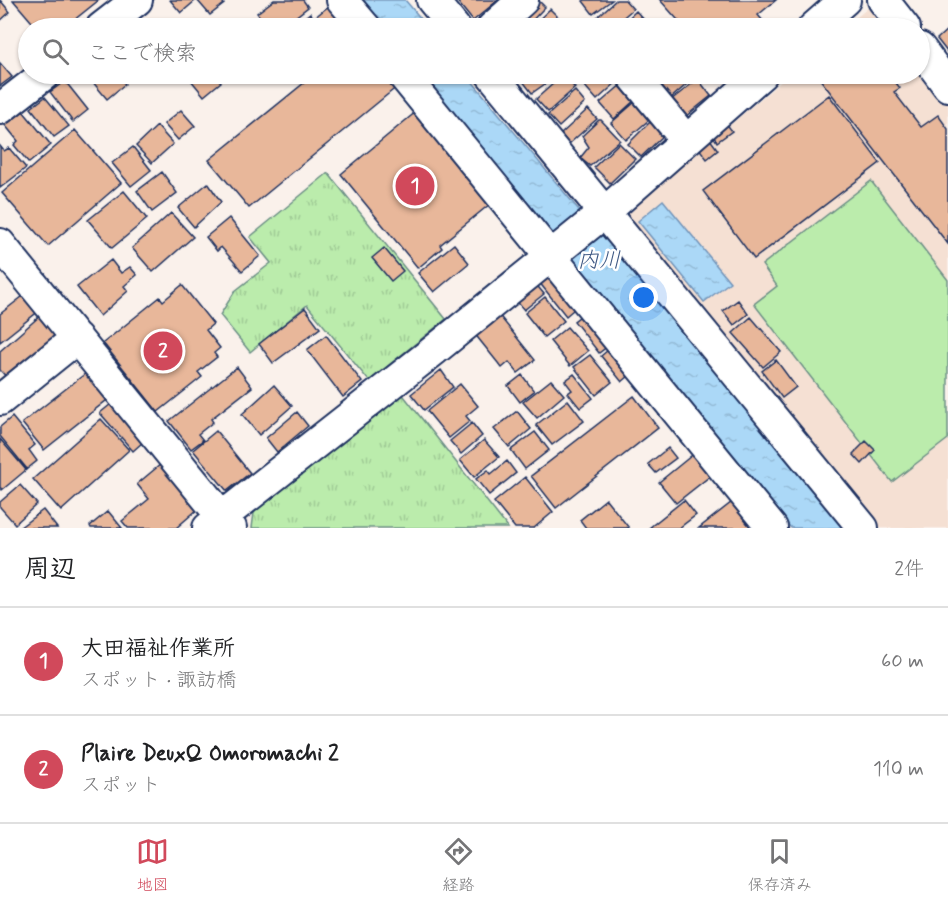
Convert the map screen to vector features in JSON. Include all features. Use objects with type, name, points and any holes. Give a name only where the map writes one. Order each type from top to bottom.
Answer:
[{"type":"street","points":[[114,18],[137,0]]},
{"type":"street","points":[[342,0],[357,18]]},
{"type":"street","points":[[432,0],[447,18]]},
{"type":"street","points":[[503,18],[523,0]]},
{"type":"street","points":[[824,18],[845,0]]},
{"type":"street","points":[[883,0],[897,18]]},
{"type":"street","points":[[930,62],[948,86]]},
{"type":"street","points":[[0,109],[32,84]]},
{"type":"street","points":[[410,84],[772,528]]},
{"type":"street","points":[[499,84],[863,528]]},
{"type":"street","points":[[639,84],[686,140]]},
{"type":"street","points":[[0,244],[77,338],[220,524],[605,212],[750,84]]},
{"type":"street","points":[[0,400],[77,338]]},
{"type":"shaded area","points":[[875,2],[887,18],[856,18]]},
{"type":"shaded area","points":[[930,77],[948,102],[948,528],[880,528],[624,215],[778,84],[930,84]]},
{"type":"green space","points":[[328,173],[446,319],[369,381],[307,305],[250,352],[220,315],[235,291],[271,263],[250,237]]},
{"type":"green space","points":[[871,181],[948,280],[948,439],[892,482],[754,304],[777,286],[762,265]]},
{"type":"green space","points":[[400,391],[508,528],[252,528],[255,505]]},
{"type":"water","points":[[355,0],[405,0],[420,18],[370,18]]},
{"type":"water","name":"内川","points":[[423,84],[474,84],[583,215],[603,229],[848,528],[791,528]]},
{"type":"water","points":[[663,200],[730,282],[704,302],[638,221]]},
{"type":"building","points":[[0,0],[10,12],[0,21]]},
{"type":"building","points":[[13,0],[99,0],[76,18],[28,18]]},
{"type":"building","points":[[170,0],[196,0],[181,13]]},
{"type":"building","points":[[197,0],[221,0],[224,4],[210,15]]},
{"type":"building","points":[[274,0],[303,0],[308,7],[294,18],[261,18],[257,13]]},
{"type":"building","points":[[456,0],[498,0],[477,18],[471,18]]},
{"type":"building","points":[[530,0],[538,0],[545,7],[535,18],[515,16]]},
{"type":"building","points":[[612,0],[593,14],[583,1]]},
{"type":"building","points":[[616,0],[625,0],[633,9],[623,18],[596,18]]},
{"type":"building","points":[[660,0],[776,0],[758,15],[761,18],[676,18]]},
{"type":"building","points":[[330,5],[340,18],[314,18]]},
{"type":"building","points":[[550,9],[559,18],[541,18]]},
{"type":"building","points":[[636,11],[642,18],[629,18]]},
{"type":"building","points":[[310,13],[314,18],[304,18]]},
{"type":"building","points":[[948,29],[948,53],[937,39]]},
{"type":"building","points":[[0,63],[12,77],[0,86]]},
{"type":"building","points":[[61,84],[67,84],[88,110],[73,122],[50,92]]},
{"type":"building","points":[[94,84],[125,84],[107,99]]},
{"type":"building","points":[[194,84],[219,84],[204,96]]},
{"type":"building","points":[[303,84],[396,84],[398,86],[249,208],[209,160]]},
{"type":"building","points":[[525,84],[545,84],[532,93]]},
{"type":"building","points":[[553,84],[571,84],[575,88],[548,112],[536,99]]},
{"type":"building","points":[[583,84],[615,84],[597,100]]},
{"type":"building","points":[[622,84],[636,99],[614,119],[600,103]]},
{"type":"building","points":[[658,84],[687,84],[670,99]]},
{"type":"building","points":[[692,84],[702,84],[711,96],[685,117],[671,100]]},
{"type":"building","points":[[824,84],[897,84],[900,88],[894,92],[921,127],[938,115],[948,129],[948,244]]},
{"type":"building","points":[[575,91],[585,103],[559,127],[548,115]]},
{"type":"building","points":[[829,95],[880,163],[754,259],[703,191]]},
{"type":"building","points":[[45,97],[69,126],[54,137],[31,108]]},
{"type":"building","points":[[635,102],[650,119],[626,140],[611,123]]},
{"type":"building","points":[[588,109],[597,119],[569,144],[561,134]]},
{"type":"building","points":[[181,110],[195,126],[178,140],[164,124]]},
{"type":"building","points":[[23,111],[51,145],[29,163],[14,145],[18,141],[5,125]]},
{"type":"building","points":[[417,111],[490,204],[440,245],[442,248],[418,268],[341,174]]},
{"type":"building","points":[[599,120],[620,140],[590,166],[580,158],[589,147],[582,136]]},
{"type":"building","points":[[650,122],[663,136],[641,157],[628,144]]},
{"type":"building","points":[[726,123],[732,131],[717,142],[712,134]]},
{"type":"building","points":[[157,126],[173,144],[152,163],[136,146]]},
{"type":"building","points":[[75,130],[121,183],[48,246],[2,193]]},
{"type":"building","points":[[707,135],[718,150],[707,159],[695,143]]},
{"type":"building","points":[[619,143],[635,159],[610,183],[594,167]]},
{"type":"building","points":[[0,146],[4,151],[9,148],[26,168],[0,188]]},
{"type":"building","points":[[133,147],[151,170],[131,186],[112,163]]},
{"type":"building","points":[[162,172],[177,193],[152,212],[137,191]]},
{"type":"building","points":[[208,183],[221,202],[194,227],[178,208]]},
{"type":"building","points":[[124,191],[147,219],[112,248],[88,220]]},
{"type":"building","points":[[171,213],[193,237],[153,272],[132,248]]},
{"type":"building","points":[[229,218],[260,256],[242,271],[221,247],[217,251],[206,237]]},
{"type":"building","points":[[454,244],[469,263],[434,292],[418,273]]},
{"type":"building","points":[[384,248],[403,271],[391,281],[372,258]]},
{"type":"building","points":[[111,260],[121,273],[130,267],[137,275],[124,286],[128,291],[100,316],[77,287]]},
{"type":"building","points":[[553,270],[580,304],[566,316],[539,282]]},
{"type":"building","points":[[534,282],[544,294],[524,310],[514,298]]},
{"type":"building","points":[[182,285],[213,324],[206,330],[220,348],[214,353],[217,357],[198,372],[202,377],[158,412],[103,343],[160,297],[163,301]]},
{"type":"building","points":[[27,293],[40,310],[0,342],[0,314]]},
{"type":"building","points":[[545,297],[564,321],[544,337],[525,313]]},
{"type":"building","points":[[738,300],[748,314],[734,325],[723,311]]},
{"type":"building","points":[[305,308],[320,328],[273,363],[259,344]]},
{"type":"building","points":[[588,310],[613,342],[599,353],[574,321]]},
{"type":"building","points":[[498,314],[535,360],[518,373],[509,362],[502,368],[474,333]]},
{"type":"building","points":[[41,315],[59,336],[9,380],[0,370],[0,351]]},
{"type":"building","points":[[751,317],[781,352],[763,367],[733,333]]},
{"type":"building","points":[[567,327],[588,351],[570,366],[550,341]]},
{"type":"building","points":[[326,335],[362,382],[343,397],[307,350]]},
{"type":"building","points":[[615,344],[636,370],[622,382],[601,356]]},
{"type":"building","points":[[590,355],[612,382],[596,395],[574,367]]},
{"type":"building","points":[[776,360],[796,387],[782,398],[762,371]]},
{"type":"building","points":[[237,367],[252,387],[211,419],[213,422],[198,434],[203,440],[191,449],[169,421]]},
{"type":"building","points":[[441,370],[453,387],[424,410],[411,394]]},
{"type":"building","points":[[86,373],[107,400],[44,450],[22,423]]},
{"type":"building","points":[[574,374],[593,398],[580,408],[568,393],[572,390],[565,381]]},
{"type":"building","points":[[522,375],[534,391],[520,402],[508,386]]},
{"type":"building","points":[[551,380],[564,395],[537,418],[523,402]]},
{"type":"building","points":[[460,384],[478,406],[466,416],[470,421],[449,438],[427,411]]},
{"type":"building","points":[[274,385],[292,406],[259,435],[242,414]]},
{"type":"building","points":[[634,396],[658,428],[556,508],[531,476]]},
{"type":"building","points":[[568,400],[584,421],[552,445],[536,425]]},
{"type":"building","points":[[111,404],[143,442],[133,451],[100,413]]},
{"type":"building","points":[[517,411],[531,429],[509,447],[494,429]]},
{"type":"building","points":[[297,412],[308,426],[277,452],[266,438]]},
{"type":"building","points":[[12,417],[35,445],[29,450],[37,461],[27,469],[0,436],[0,427]]},
{"type":"building","points":[[101,419],[129,450],[61,511],[33,479]]},
{"type":"building","points":[[472,423],[482,436],[461,454],[450,441]]},
{"type":"building","points":[[216,431],[250,473],[227,491],[193,450]]},
{"type":"building","points":[[535,432],[549,450],[525,469],[511,450]]},
{"type":"building","points":[[0,439],[26,470],[2,490],[0,487]]},
{"type":"building","points":[[484,440],[499,457],[474,477],[460,460]]},
{"type":"building","points":[[866,441],[875,450],[862,464],[853,454]]},
{"type":"building","points":[[702,447],[719,469],[676,503],[659,482]]},
{"type":"building","points":[[668,448],[676,458],[656,473],[648,464]]},
{"type":"building","points":[[507,461],[516,473],[489,495],[476,479],[488,470],[491,474]]},
{"type":"building","points":[[161,464],[198,509],[176,528],[128,528],[122,521],[149,499],[137,484]]},
{"type":"building","points":[[525,477],[553,512],[534,528],[515,528],[494,502]]},
{"type":"building","points":[[20,485],[37,504],[15,524],[0,507],[0,502]]},
{"type":"building","points":[[741,495],[760,520],[749,528],[699,528]]},
{"type":"building","points":[[606,499],[629,528],[586,528],[580,520]]},
{"type":"building","points":[[684,500],[696,515],[679,528],[649,528]]},
{"type":"building","points":[[43,510],[57,528],[19,528]]},
{"type":"building","points":[[108,511],[122,528],[91,528],[90,526]]},
{"type":"place","name":"大田福祉作業所","points":[[415,186]]},
{"type":"place","name":"Plaire DeuxQ Omoromachi 2","points":[[163,351]]}]
